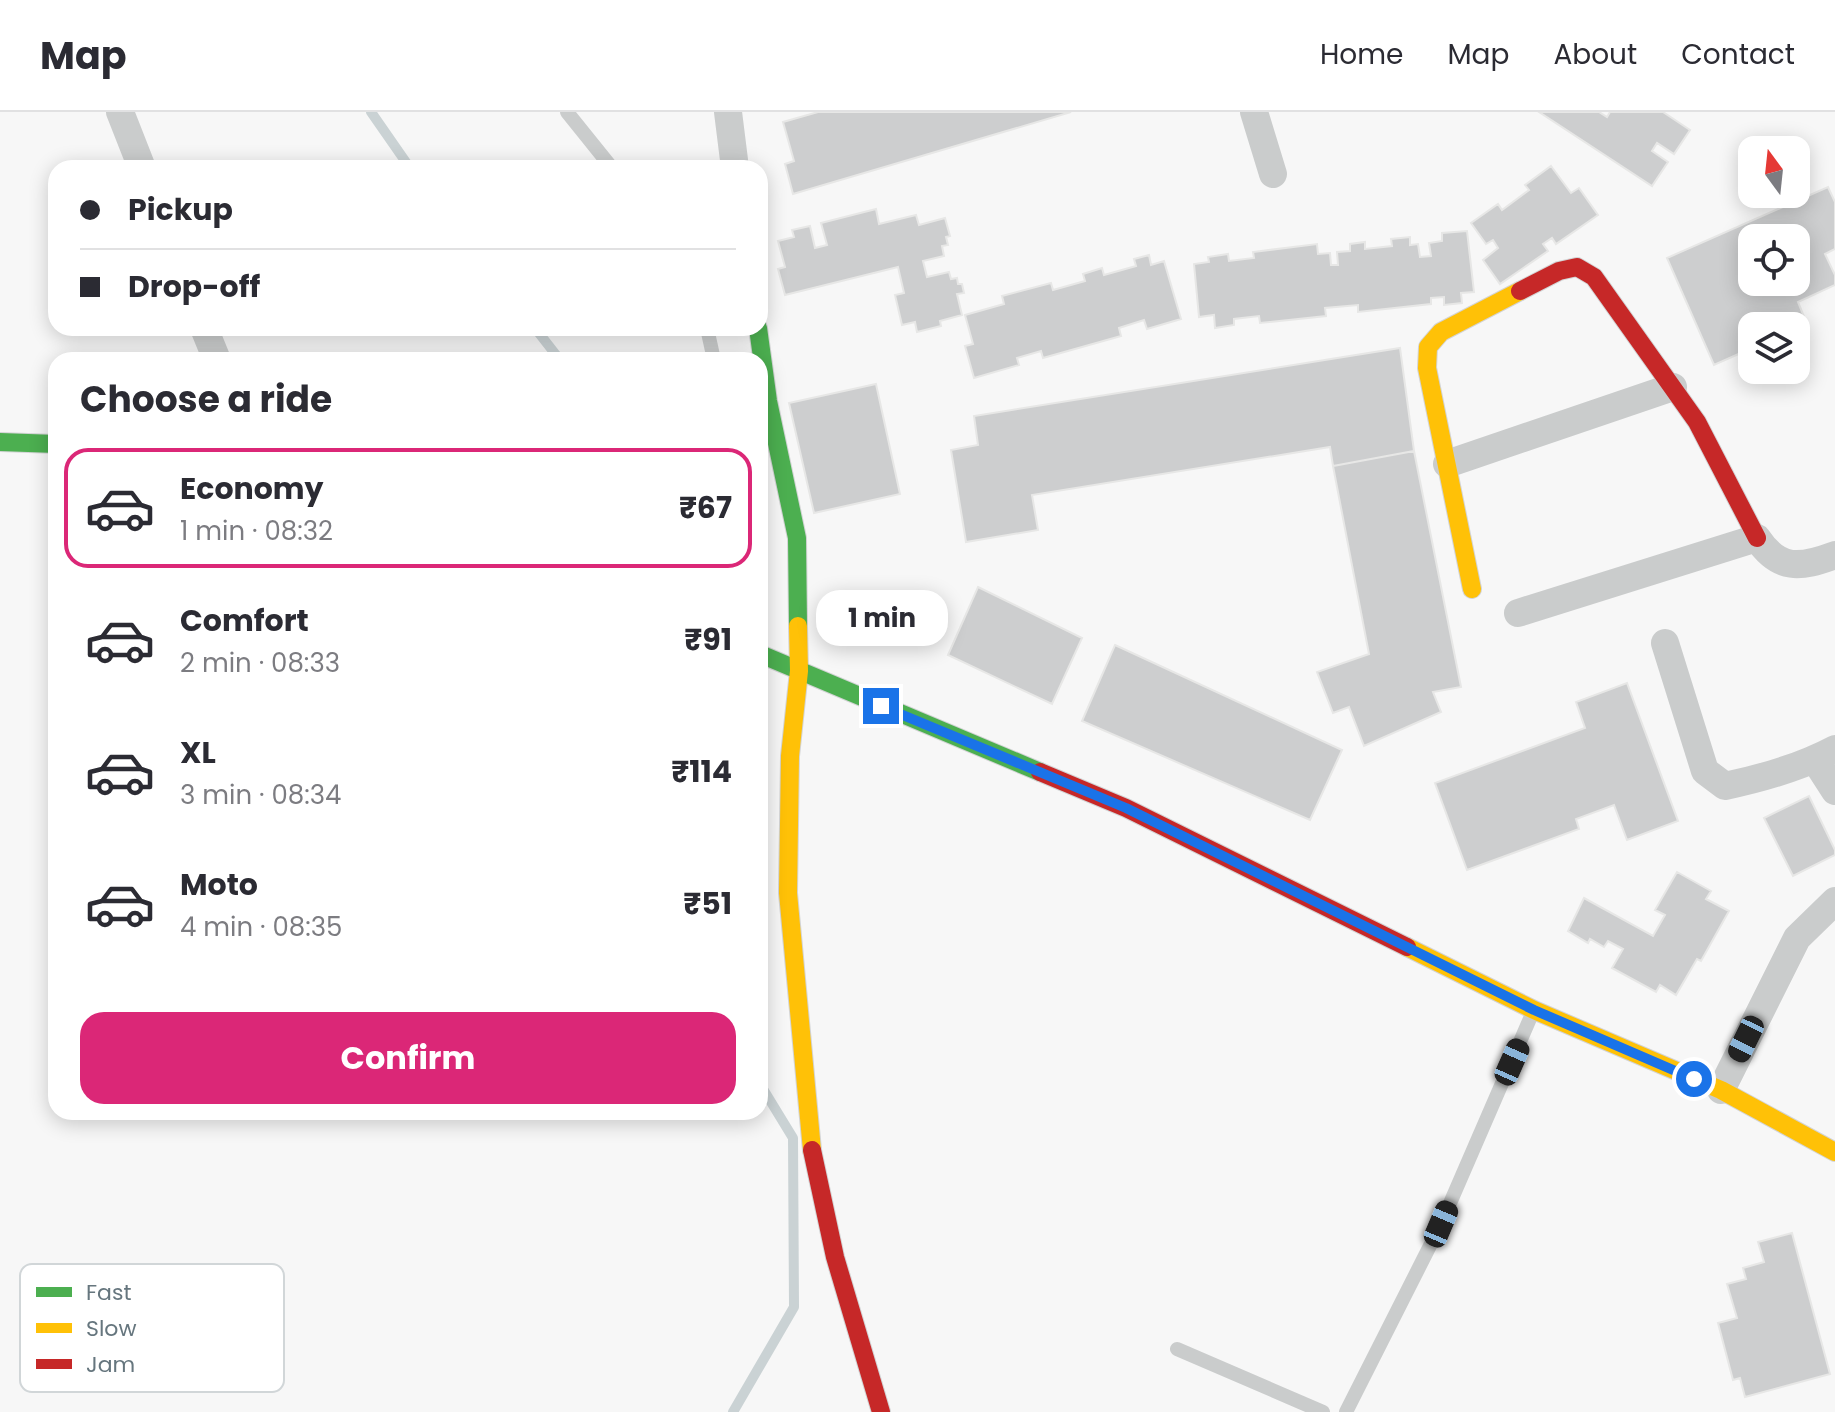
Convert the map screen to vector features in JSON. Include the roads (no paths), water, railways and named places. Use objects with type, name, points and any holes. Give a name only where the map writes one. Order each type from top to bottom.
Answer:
[{"type":"street","points":[[120,112],[139,160]]},
{"type":"street","points":[[728,112],[734,160]]},
{"type":"street","points":[[1254,112],[1273,174]]},
{"type":"street","points":[[1472,589],[1427,368],[1428,347],[1441,332],[1559,271],[1577,267],[1594,277],[1697,422],[1769,556],[1792,565],[1835,555]]},
{"type":"street","points":[[1447,464],[1673,387]]},
{"type":"street","points":[[768,401],[797,538],[799,671],[790,756],[788,893],[810,1139],[835,1257],[881,1412]]},
{"type":"street","points":[[0,442],[48,444]]},
{"type":"street","points":[[1518,613],[1757,538]]},
{"type":"street","points":[[1665,643],[1705,771],[1725,786],[1753,780],[1825,754],[1835,791]]},
{"type":"street","points":[[768,657],[1126,808],[1534,1010],[1721,1090],[1835,1152]]},
{"type":"street","points":[[1721,1090],[1797,938],[1835,901]]},
{"type":"lane","points":[[567,112],[606,160]]},
{"type":"lane","points":[[1346,1412],[1441,1224],[1534,1010]]},
{"type":"lane","points":[[1177,1349],[1323,1412]]},
{"type":"waterway","points":[[371,112],[404,160]]},
{"type":"waterway","points":[[541,336],[554,352]]},
{"type":"waterway","points":[[733,1412],[794,1307],[793,1138],[768,1097]]}]
